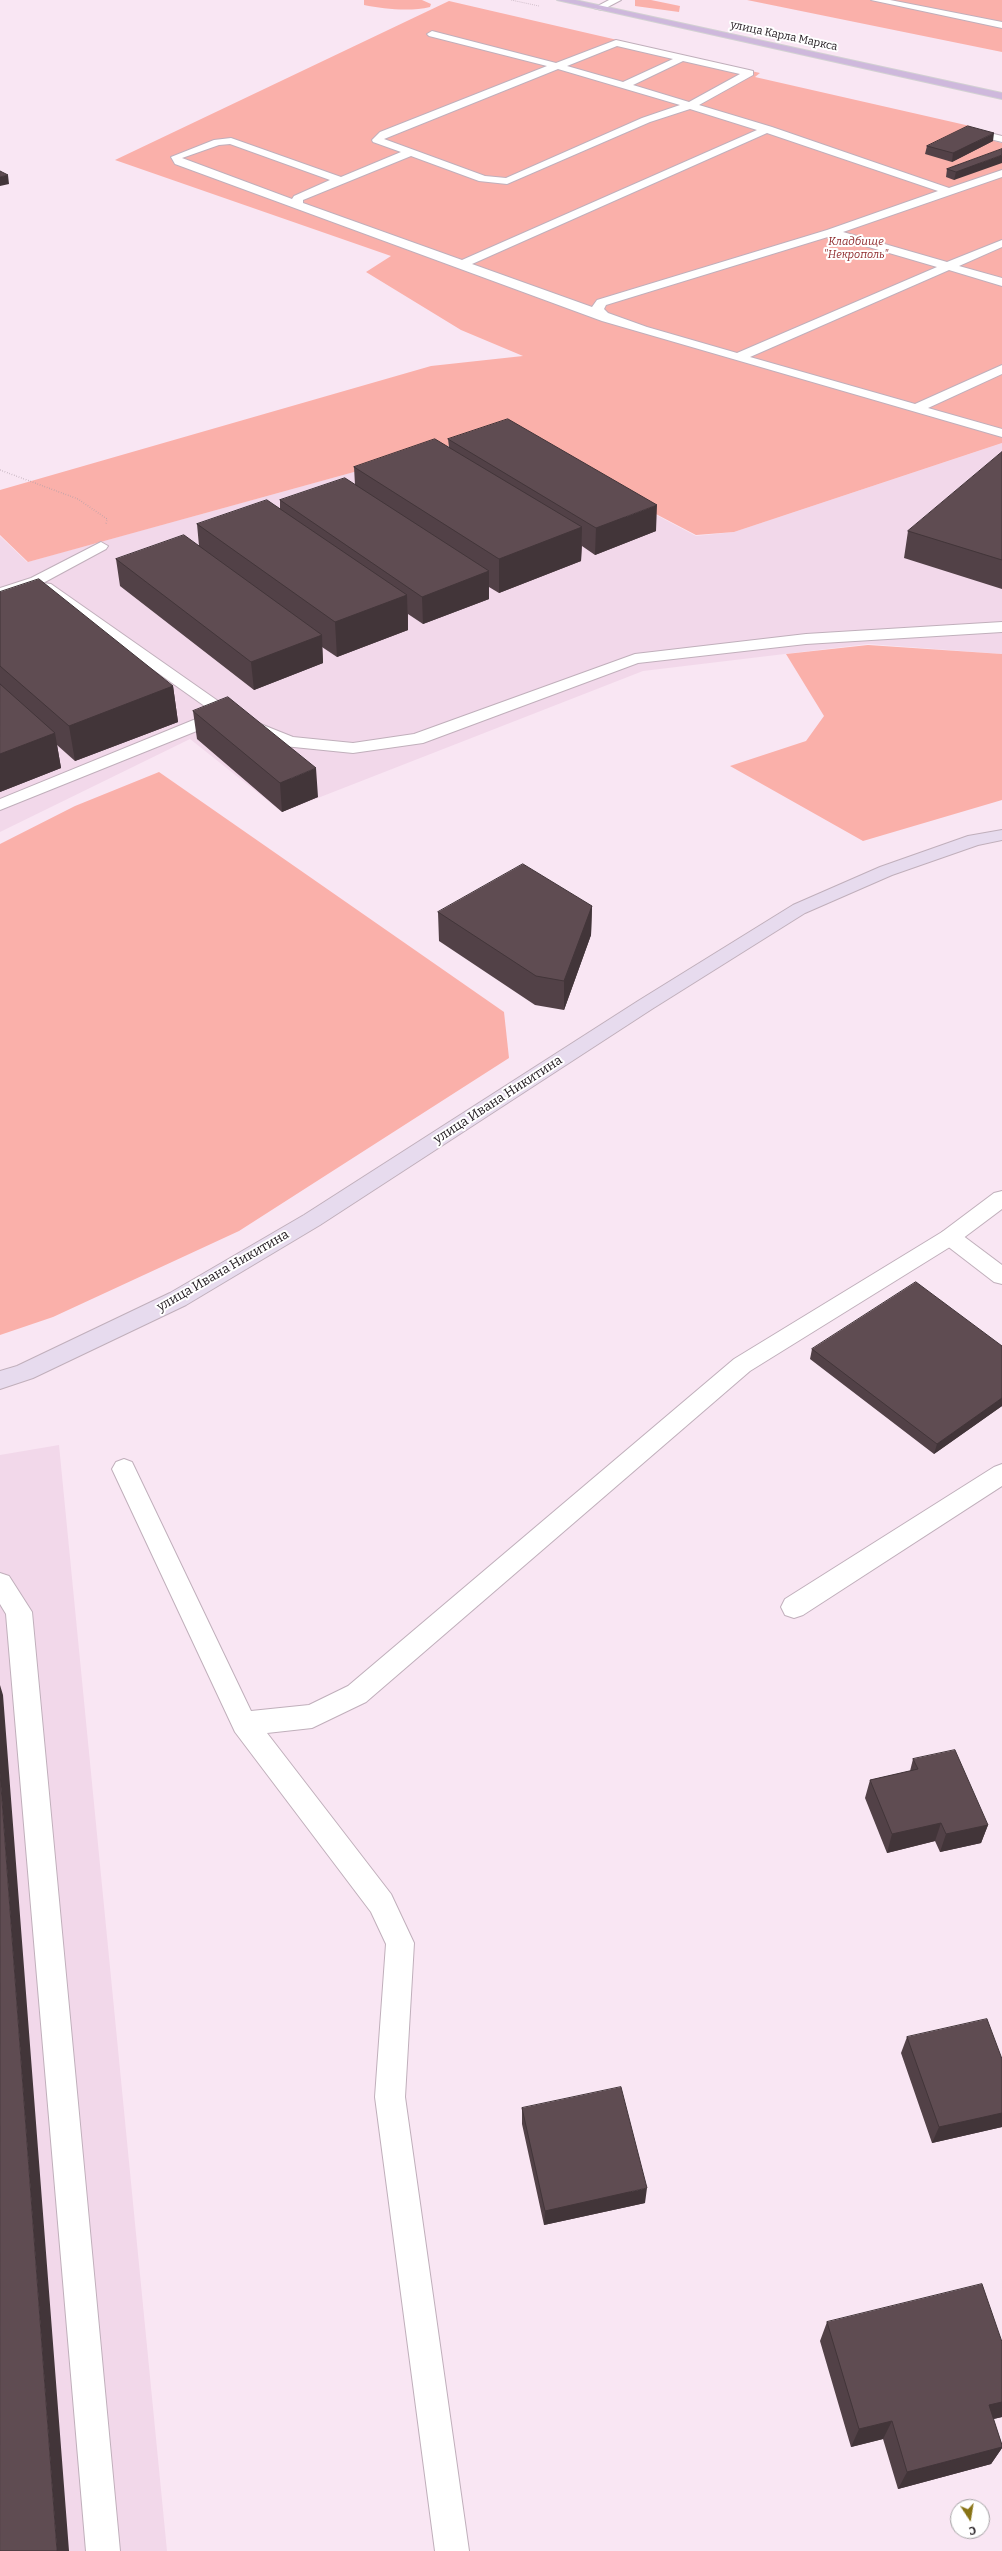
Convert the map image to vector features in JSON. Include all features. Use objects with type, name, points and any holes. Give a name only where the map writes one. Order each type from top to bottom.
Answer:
[{"type":"main road","name":"улица Карла Маркса","points":[[562,0],[1002,96]]},
{"type":"main road","name":"улица Ивана Никитина","points":[[0,1380],[25,1372],[178,1299],[299,1228],[645,1004],[799,909],[886,871],[974,840],[1002,834]]},
{"type":"street","points":[[599,8],[616,0]]},
{"type":"street","points":[[876,0],[1002,25]]},
{"type":"street","points":[[432,34],[516,54],[768,128],[948,191]]},
{"type":"street","points":[[614,39],[682,58],[749,74],[691,106],[646,120],[507,181],[490,181],[382,143],[378,138],[556,66],[614,39]]},
{"type":"street","points":[[622,86],[682,58]]},
{"type":"street","points":[[463,264],[768,128]]},
{"type":"street","points":[[986,135],[1002,139]]},
{"type":"street","points":[[335,179],[231,141],[218,142],[176,157],[179,162],[281,197],[298,201],[606,318],[1002,433]]},
{"type":"street","points":[[298,201],[335,179],[350,177],[409,153]]},
{"type":"street","points":[[575,305],[602,303],[831,232],[1002,173]]},
{"type":"street","points":[[831,232],[1002,282]]},
{"type":"street","points":[[739,357],[1002,243]]},
{"type":"street","points":[[602,303],[597,310],[606,318]]},
{"type":"street","points":[[917,408],[1002,369]]},
{"type":"street","points":[[0,593],[36,581],[101,546]]},
{"type":"street","points":[[36,581],[57,602],[232,718],[290,742],[353,748],[417,740],[635,659],[806,640],[1002,627]]},
{"type":"street","points":[[0,805],[224,713]]},
{"type":"street","points":[[244,1724],[312,1716],[358,1694],[742,1365],[950,1237],[1002,1198]]},
{"type":"street","points":[[950,1237],[1002,1276]]},
{"type":"street","points":[[124,1469],[244,1724],[381,1903],[400,1943],[390,2097],[452,2551]]},
{"type":"street","points":[[794,1607],[917,1530],[1002,1474]]},
{"type":"street","points":[[0,1583],[19,1612],[103,2551]]},
{"type":"path","points":[[0,470],[78,500],[107,520],[101,546]]},
{"type":"shaded area","points":[[499,432],[696,536],[734,532],[1002,443],[1002,654],[868,644],[643,671],[282,812],[190,739],[0,832],[0,536],[27,562]]},
{"type":"shaded area","points":[[59,1445],[167,2551],[0,2551],[0,1455]]},
{"type":"green space","points":[[364,0],[422,0],[431,4],[430,7],[422,9],[380,8],[364,5]]},
{"type":"green space","points":[[635,0],[651,0],[680,6],[679,12],[635,6]]},
{"type":"green space","points":[[747,0],[1002,0],[1002,52]]},
{"type":"green space","name":"Кладбище \"Некрополь\"","points":[[449,1],[760,73],[755,77],[970,126],[959,132],[1002,143],[1002,443],[734,532],[696,535],[499,432],[28,562],[0,535],[0,490],[431,366],[523,356],[461,330],[366,272],[391,256],[115,160]]},
{"type":"green space","points":[[868,645],[1002,654],[1002,800],[863,841],[730,766],[806,741],[824,716],[786,654]]},
{"type":"green space","points":[[159,772],[504,1012],[509,1058],[239,1231],[53,1317],[0,1335],[0,844],[75,806]]},
{"type":"building","points":[[968,126],[994,133],[953,153],[927,146]]},
{"type":"building","points":[[1002,149],[1002,155],[956,172],[947,169]]},
{"type":"building","points":[[0,171],[8,175],[0,177]]},
{"type":"building","points":[[508,419],[657,505],[596,528],[448,439]]},
{"type":"building","points":[[435,439],[582,527],[499,559],[354,467]]},
{"type":"building","points":[[1002,452],[1002,560],[908,531]]},
{"type":"building","points":[[345,478],[489,571],[422,597],[280,500]]},
{"type":"building","points":[[267,500],[407,595],[335,622],[197,524]]},
{"type":"building","points":[[184,535],[322,635],[251,662],[116,559]]},
{"type":"building","points":[[39,579],[173,686],[69,726],[0,666],[0,592]]},
{"type":"building","points":[[0,684],[55,733],[0,754]]},
{"type":"building","points":[[228,697],[316,768],[280,783],[193,711]]},
{"type":"building","points":[[523,864],[592,906],[564,981],[536,976],[438,912]]},
{"type":"building","points":[[916,1282],[1002,1346],[1002,1398],[937,1444],[812,1349]]},
{"type":"building","points":[[955,1750],[988,1825],[946,1834],[941,1823],[892,1834],[870,1780],[918,1769],[913,1759]]},
{"type":"building","points":[[0,1773],[57,2551],[0,2551]]},
{"type":"building","points":[[987,2019],[1002,2059],[1002,2113],[939,2127],[907,2037]]},
{"type":"building","points":[[621,2087],[647,2188],[545,2211],[522,2108]]},
{"type":"building","points":[[982,2284],[1002,2342],[1002,2402],[989,2405],[1002,2447],[907,2472],[892,2421],[859,2429],[827,2322]]}]
